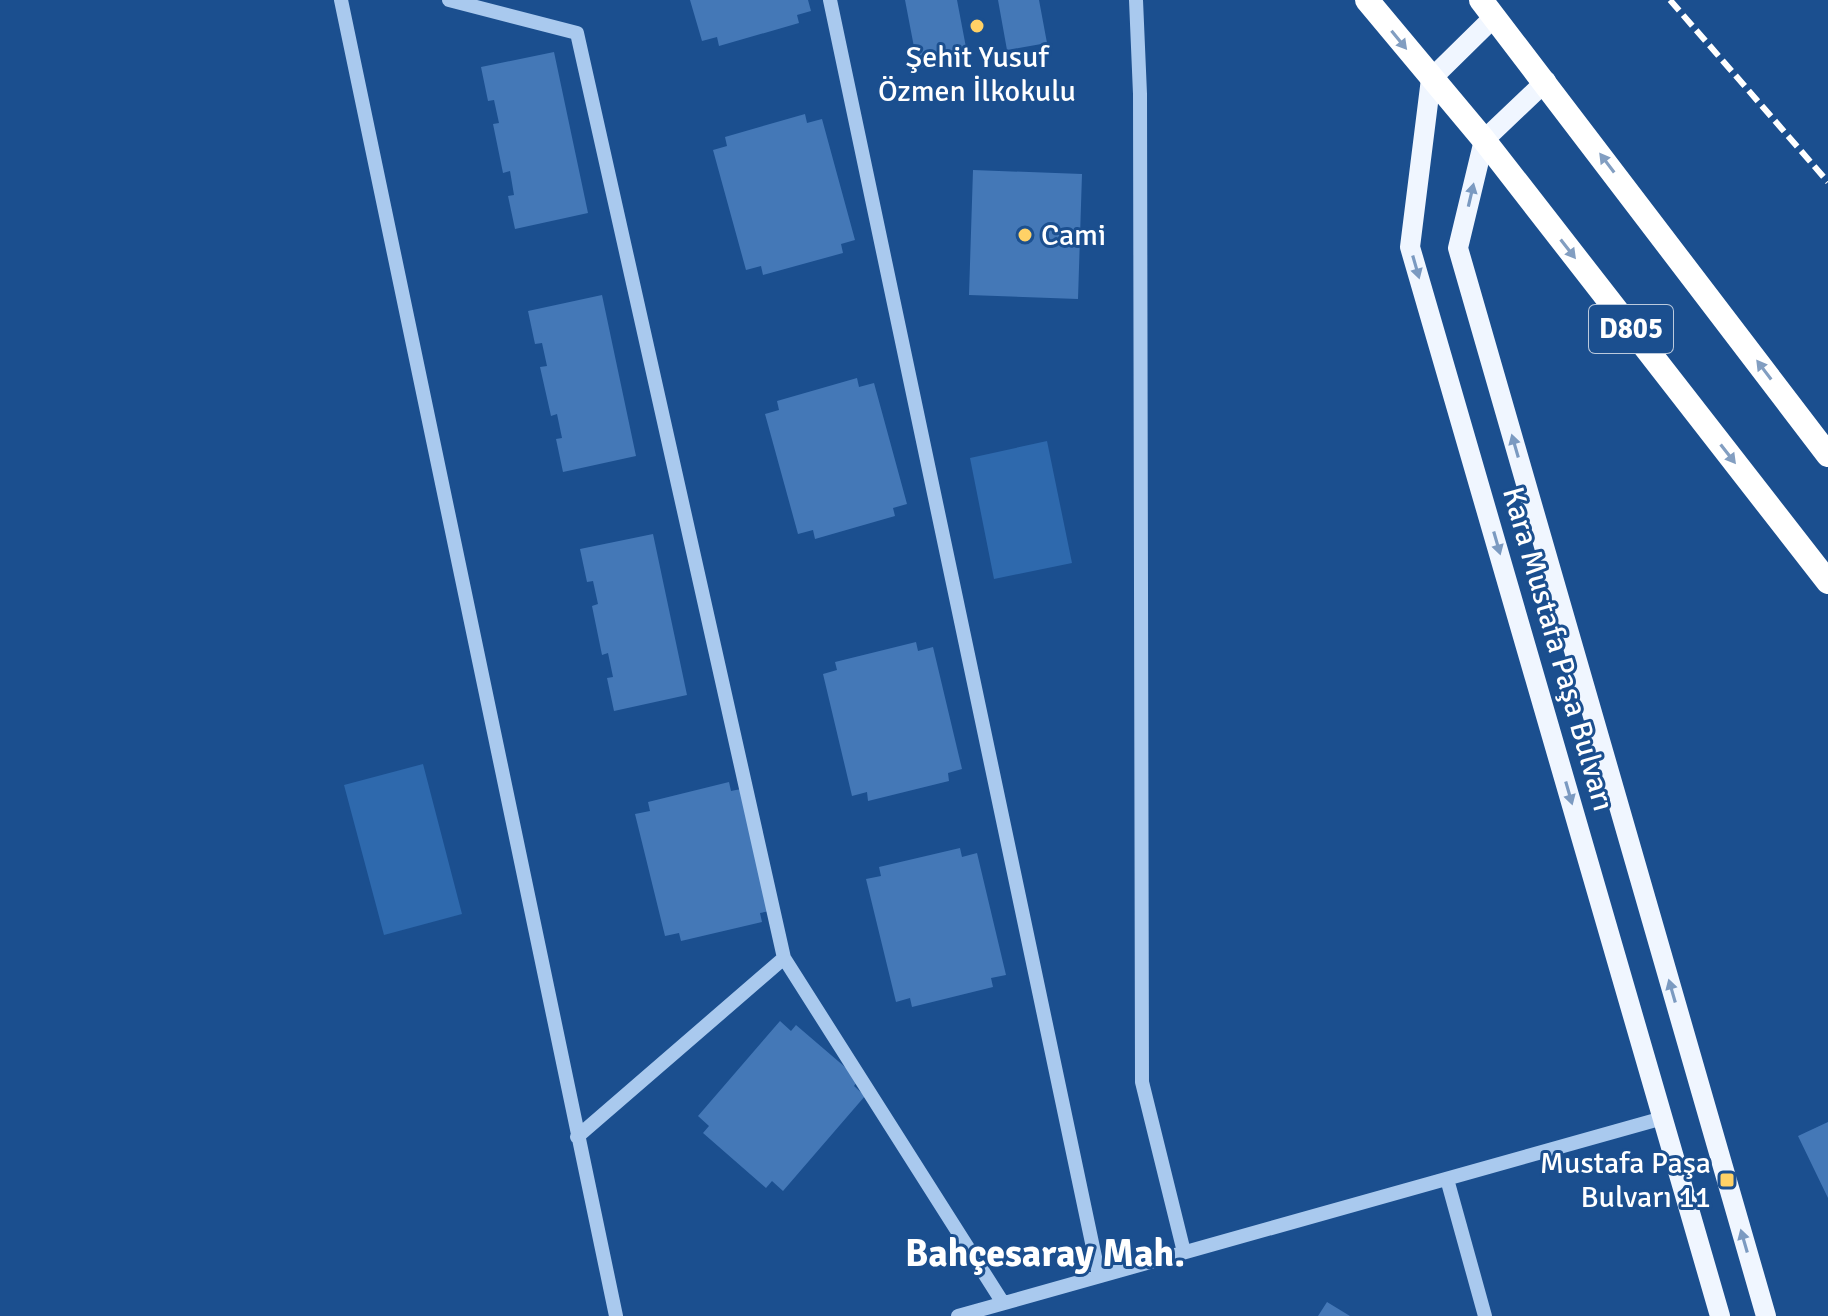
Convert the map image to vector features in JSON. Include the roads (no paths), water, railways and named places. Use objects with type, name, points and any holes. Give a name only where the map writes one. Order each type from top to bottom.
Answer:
[{"type":"highway","name":"D805","points":[[1367,0],[1484,140],[1828,582]]},
{"type":"highway","name":"D805","points":[[1488,8],[1828,455]]},
{"type":"main road","points":[[1431,79],[1488,8]]},
{"type":"main road","name":"Kara Mustafa Paşa Bulvarı","points":[[1431,79],[1410,247],[1720,1316]]},
{"type":"main road","points":[[1484,140],[1546,81]]},
{"type":"main road","name":"Kara Mustafa Paşa Bulvarı","points":[[1484,140],[1458,248],[1766,1316]]},
{"type":"street","points":[[341,0],[616,1316]]},
{"type":"street","points":[[449,0],[577,33],[784,958],[1003,1303]]},
{"type":"street","points":[[830,0],[1099,1276]]},
{"type":"street","points":[[1136,0],[1140,94],[1142,1082],[1184,1252]]},
{"type":"street","points":[[577,1137],[784,958]]},
{"type":"street","points":[[958,1316],[1663,1118]]},
{"type":"street","points":[[1447,1179],[1485,1316]]},
{"type":"railway","points":[[1670,0],[1828,182]]},
{"type":"place","name":"Şehit Yusuf Özmen İlkokulu","points":[[977,26]]},
{"type":"place","name":"Cami","points":[[1025,235]]},
{"type":"place","name":"Mustafa Paşa Bulvarı 11","points":[[1727,1180]]},
{"type":"district","name":"Bahçesaray Mah.","points":[[1045,1253]]}]
